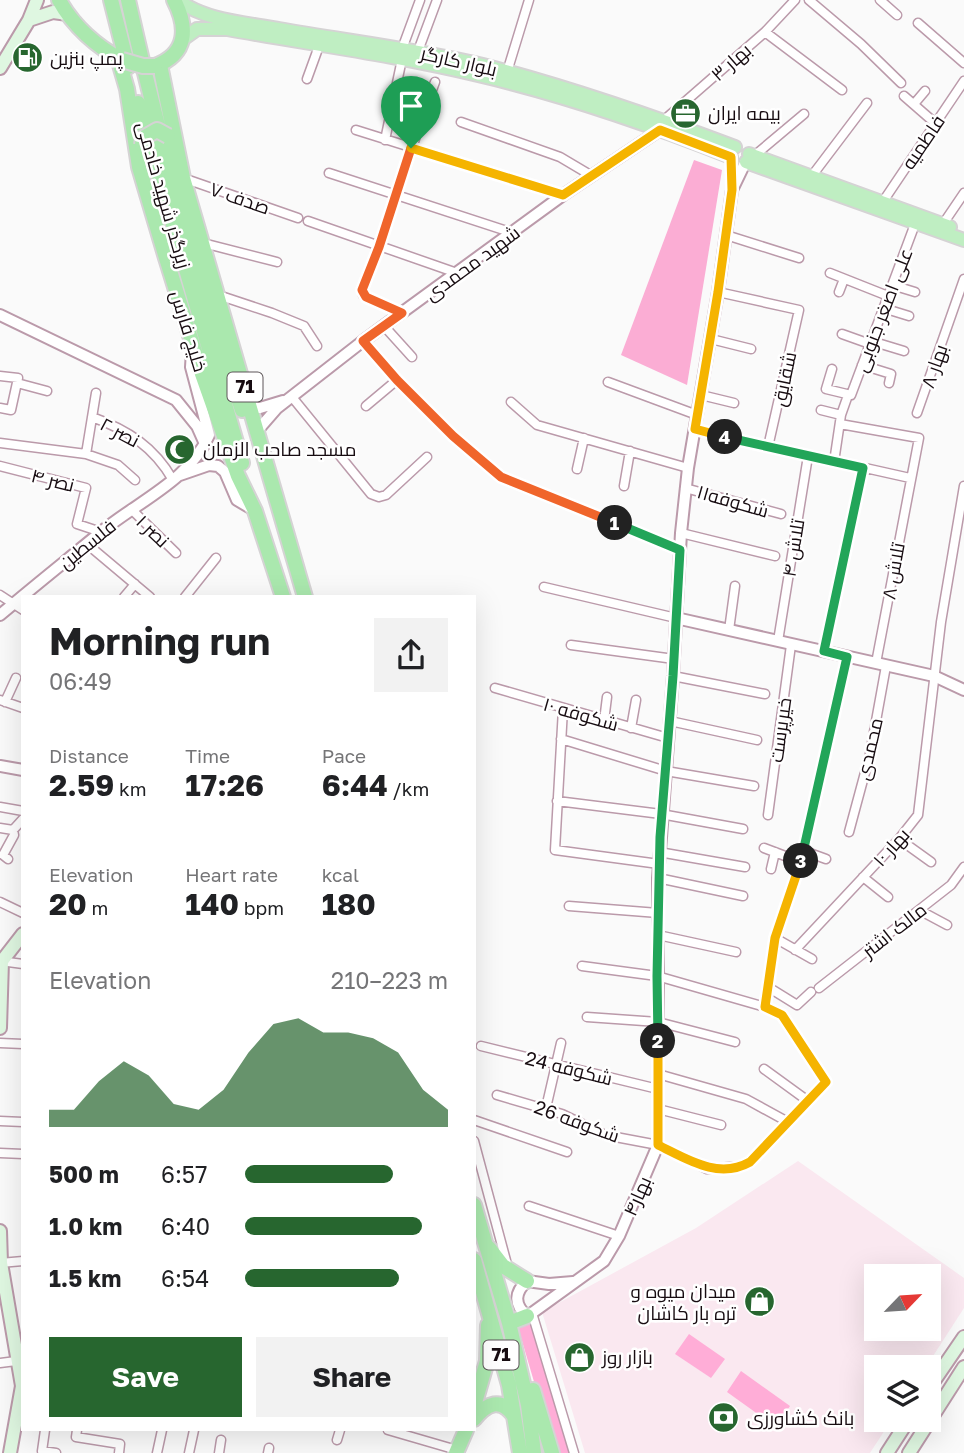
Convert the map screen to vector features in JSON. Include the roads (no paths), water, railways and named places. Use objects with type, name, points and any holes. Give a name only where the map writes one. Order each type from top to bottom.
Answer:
[{"type":"highway","points":[[60,0],[68,14],[89,38],[120,59],[143,66],[157,65],[170,58],[183,38],[183,20],[176,0]]},
{"type":"highway","name":"زیرگذر شهید خادمی","points":[[111,0],[161,187],[225,399],[255,511]]},
{"type":"highway","name":"زیرگذر شهید خادمی","points":[[128,0],[174,183],[218,340],[261,463],[279,504]]},
{"type":"highway","name":"خلیج فارس","points":[[120,59],[139,167],[166,258],[238,476],[255,511],[282,595]]},
{"type":"highway","name":"خلیج فارس","points":[[157,65],[183,178],[304,595]]},
{"type":"highway","points":[[166,258],[160,211],[142,145],[143,138],[157,130],[168,136],[178,160]]},
{"type":"highway","name":"71","points":[[476,1212],[509,1323],[528,1405],[534,1453]]},
{"type":"highway","points":[[481,1231],[494,1254],[509,1270],[527,1281]]},
{"type":"highway","name":"71","points":[[476,1266],[500,1350],[516,1420],[520,1453]]},
{"type":"highway","points":[[476,1398],[487,1361],[489,1333],[481,1282]]},
{"type":"highway","points":[[529,1314],[509,1323],[552,1453]]},
{"type":"highway","points":[[476,1417],[487,1405],[497,1403],[508,1408],[516,1420]]},
{"type":"highway","points":[[456,1451],[466,1431]]},
{"type":"main road","points":[[0,68],[5,51],[29,20],[37,0]]},
{"type":"main road","name":"بلوار کارگر","points":[[176,0],[224,19],[402,54],[662,125]]},
{"type":"main road","points":[[29,20],[52,12],[68,14]]},
{"type":"main road","name":"بلوار کارگر","points":[[183,38],[197,29],[227,29],[319,46],[402,54],[418,51],[508,72],[614,103],[742,157],[915,224],[964,240]]},
{"type":"main road","name":"بلوار کارگر","points":[[742,157],[811,177],[964,232]]},
{"type":"main road","points":[[0,1028],[1,961],[21,936]]},
{"type":"main road","points":[[0,1231],[4,1309],[21,1382]]},
{"type":"main road","points":[[941,1371],[964,1337]]},
{"type":"main road","points":[[909,1453],[964,1367]]},
{"type":"main road","points":[[10,1453],[21,1392]]},
{"type":"main road","points":[[887,1453],[901,1432]]},
{"type":"street","points":[[385,140],[402,54],[420,0]]},
{"type":"street","points":[[418,51],[437,0]]},
{"type":"street","points":[[508,72],[529,0]]},
{"type":"street","name":"بهار ۳","points":[[662,125],[765,32],[795,0]]},
{"type":"street","points":[[809,0],[861,44],[901,83]]},
{"type":"street","points":[[880,0],[897,15]]},
{"type":"street","points":[[918,23],[964,63]]},
{"type":"street","points":[[765,32],[842,90]]},
{"type":"street","points":[[307,79],[319,46]]},
{"type":"street","name":"فاطمیه","points":[[882,203],[964,81]]},
{"type":"street","points":[[402,313],[363,295],[362,290],[435,82]]},
{"type":"street","points":[[914,104],[925,90]]},
{"type":"street","points":[[904,96],[936,123]]},
{"type":"street","points":[[811,177],[867,103]]},
{"type":"street","points":[[742,157],[804,114]]},
{"type":"street","points":[[461,122],[560,157],[592,176]]},
{"type":"street","name":"شهید محمدی","points":[[257,431],[266,419],[363,341],[662,125]]},
{"type":"street","points":[[356,130],[563,195]]},
{"type":"street","name":"بهار۴","points":[[529,1314],[600,1266],[620,1236],[658,1145],[658,878],[681,533],[685,488],[711,339],[732,190],[742,157]]},
{"type":"street","points":[[329,173],[513,233]]},
{"type":"street","name":"صدف ۷","points":[[183,178],[298,218]]},
{"type":"street","points":[[943,225],[964,194]]},
{"type":"street","points":[[308,221],[457,273]]},
{"type":"street","name":"علی اصغر جنوبی","points":[[834,461],[841,419],[915,224]]},
{"type":"street","points":[[726,235],[799,258]]},
{"type":"street","points":[[203,243],[277,262]]},
{"type":"street","points":[[830,273],[888,296]]},
{"type":"street","points":[[839,292],[844,279]]},
{"type":"street","name":"بهار ۸","points":[[917,413],[964,279]]},
{"type":"street","points":[[892,285],[915,292]]},
{"type":"street","name":"شقایق","points":[[718,292],[799,310],[768,447]]},
{"type":"street","points":[[218,295],[304,326],[317,346]]},
{"type":"street","points":[[884,308],[909,316]]},
{"type":"street","points":[[0,315],[176,400],[197,426],[205,444]]},
{"type":"street","points":[[384,326],[412,357]]},
{"type":"street","points":[[842,334],[904,351]]},
{"type":"street","points":[[711,339],[751,349]]},
{"type":"street","points":[[363,341],[397,380],[453,436],[501,477],[680,550]]},
{"type":"street","points":[[192,342],[191,367],[209,435],[205,444]]},
{"type":"street","points":[[862,365],[891,374],[889,383]]},
{"type":"street","points":[[832,369],[826,389],[849,397]]},
{"type":"street","points":[[0,376],[18,378],[11,410],[0,408]]},
{"type":"street","points":[[366,406],[397,380]]},
{"type":"street","points":[[608,382],[697,415]]},
{"type":"street","points":[[17,383],[47,391]]},
{"type":"street","points":[[176,400],[191,394],[197,387]]},
{"type":"street","points":[[82,454],[96,393]]},
{"type":"street","points":[[701,395],[734,403]]},
{"type":"street","points":[[251,408],[272,405],[292,397],[371,494],[379,497],[386,495],[427,457]]},
{"type":"street","points":[[511,402],[537,425],[688,468]]},
{"type":"street","points":[[821,410],[841,419]]},
{"type":"street","name":"نصر ۲","points":[[92,417],[121,430],[146,446],[161,459],[175,478]]},
{"type":"street","name":"تلاش ۸","points":[[841,419],[919,438],[910,478],[881,665]]},
{"type":"street","points":[[695,429],[910,478]]},
{"type":"street","points":[[577,470],[584,438]]},
{"type":"street","points":[[0,443],[82,454],[118,465],[135,480]]},
{"type":"street","name":"فلسطین","points":[[30,595],[101,532],[175,478],[205,444]]},
{"type":"street","points":[[624,486],[630,451]]},
{"type":"street","name":"تلاش ۴","points":[[778,641],[808,456]]},
{"type":"street","name":"فلسطین","points":[[175,478],[209,465],[218,466],[225,472],[237,500],[255,511]]},
{"type":"street","name":"نصر ۴","points":[[0,466],[86,488],[77,524],[101,532]]},
{"type":"street","points":[[824,651],[863,468]]},
{"type":"street","name":"بهار ۱۰","points":[[795,950],[918,816],[934,676],[964,486]]},
{"type":"street","name":"شکوفه۱۱","points":[[685,488],[782,514]]},
{"type":"street","name":"نصر ۱","points":[[131,509],[176,552]]},
{"type":"street","points":[[681,533],[775,556]]},
{"type":"street","points":[[87,544],[148,595]]},
{"type":"street","points":[[187,595],[216,558]]},
{"type":"street","points":[[126,595],[135,584]]},
{"type":"street","points":[[729,630],[735,586]]},
{"type":"street","points":[[544,587],[934,676],[964,690]]},
{"type":"street","points":[[0,595],[18,606]]},
{"type":"street","name":"فلسطین","points":[[0,615],[18,606]]},
{"type":"street","points":[[571,645],[674,659]]},
{"type":"street","name":"خیرپرست","points":[[768,815],[791,645]]},
{"type":"street","points":[[582,966],[657,976],[765,1007],[775,938],[804,851],[847,657]]},
{"type":"street","name":"محمدی","points":[[849,832],[870,754],[881,665]]},
{"type":"street","points":[[673,676],[765,694]]},
{"type":"street","points":[[16,678],[3,701],[21,707]]},
{"type":"street","name":"شکوفه ۱۰","points":[[495,688],[668,738]]},
{"type":"street","points":[[604,721],[607,697]]},
{"type":"street","points":[[631,728],[636,700]]},
{"type":"street","points":[[563,709],[555,850],[745,867]]},
{"type":"street","points":[[670,721],[757,740]]},
{"type":"street","points":[[561,739],[666,771],[754,786]]},
{"type":"street","points":[[0,766],[21,770]]},
{"type":"street","points":[[557,801],[662,814],[743,830]]},
{"type":"street","points":[[0,807],[21,811]]},
{"type":"street","points":[[6,857],[14,835],[13,830],[21,821]]},
{"type":"street","points":[[0,828],[13,830]]},
{"type":"street","points":[[899,839],[931,862]]},
{"type":"street","points":[[764,848],[801,862]]},
{"type":"street","points":[[804,851],[826,859]]},
{"type":"street","points":[[771,869],[775,852]]},
{"type":"street","name":"مالک اشتر","points":[[768,986],[797,1004],[951,885],[964,867]]},
{"type":"street","points":[[863,877],[888,897]]},
{"type":"street","points":[[658,878],[743,895]]},
{"type":"street","points":[[0,902],[21,912]]},
{"type":"street","points":[[569,906],[658,913]]},
{"type":"street","points":[[919,910],[947,925]]},
{"type":"street","points":[[658,935],[736,952]]},
{"type":"street","points":[[775,938],[812,959]]},
{"type":"street","points":[[1,961],[21,964]]},
{"type":"street","name":"شکوفه 26","points":[[497,1095],[546,1108],[605,1135],[658,1145],[707,1169],[741,1166],[750,1162],[826,1082],[782,1015],[765,1007]]},
{"type":"street","points":[[587,1017],[658,1021],[734,1042]]},
{"type":"street","points":[[0,1043],[21,1044]]},
{"type":"street","points":[[546,1108],[561,1043]]},
{"type":"street","name":"شکوفه 24","points":[[481,1046],[658,1089]]},
{"type":"street","points":[[764,1069],[808,1101]]},
{"type":"street","points":[[658,1074],[746,1099],[788,1122]]},
{"type":"street","points":[[658,1109],[721,1125]]},
{"type":"street","points":[[0,1121],[21,1122]]},
{"type":"street","points":[[476,1121],[566,1152]]},
{"type":"street","points":[[476,1148],[509,1270]]},
{"type":"street","points":[[0,1153],[21,1154]]},
{"type":"street","points":[[529,1206],[620,1236]]},
{"type":"street","points":[[0,1263],[21,1261]]},
{"type":"street","points":[[573,1282],[549,1284],[527,1281],[519,1288],[516,1296],[518,1305],[529,1314],[574,1453]]},
{"type":"street","points":[[0,1363],[16,1360]]},
{"type":"street","points":[[45,1431],[42,1451],[57,1453]]},
{"type":"street","points":[[77,1431],[76,1437],[120,1444],[119,1453]]},
{"type":"street","points":[[157,1453],[162,1431]]},
{"type":"street","points":[[189,1453],[194,1431]]},
{"type":"street","points":[[337,1440],[340,1431]]},
{"type":"street","points":[[390,1431],[456,1451]]},
{"type":"street","points":[[219,1453],[221,1440]]},
{"type":"place","name":"پمپ بنزین","points":[[27,58]]},
{"type":"place","name":"بیمه ایران","points":[[685,113]]},
{"type":"place","name":"مسجد صاحب الزمان","points":[[180,449]]},
{"type":"place","name":"میدان میوه و تره بار کاشان","points":[[759,1302]]},
{"type":"place","name":"بازار روز","points":[[579,1357]]},
{"type":"place","name":"بانک کشاورزی","points":[[724,1418]]}]
